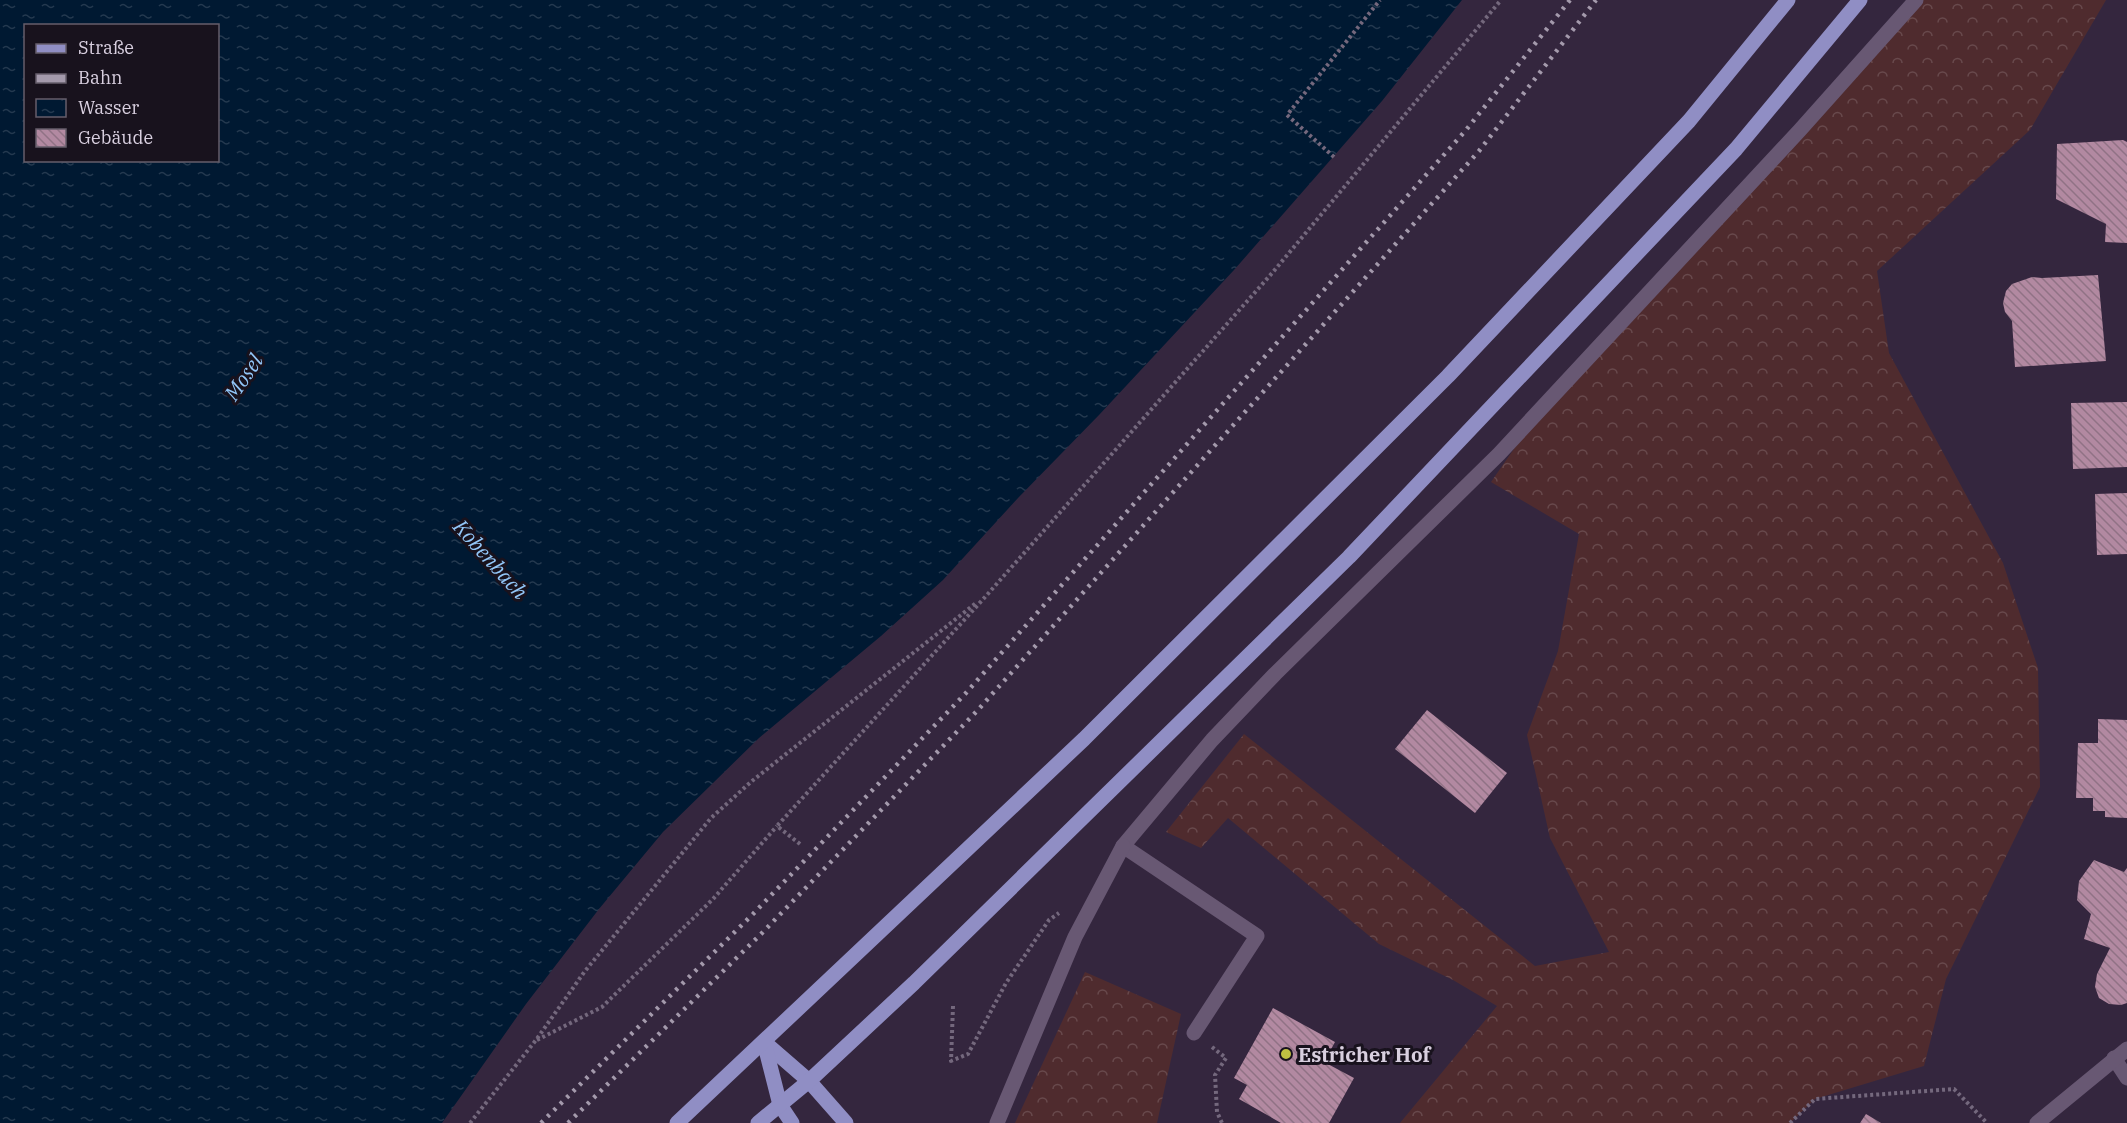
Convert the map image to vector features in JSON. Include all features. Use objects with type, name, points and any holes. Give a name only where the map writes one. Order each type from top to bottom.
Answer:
[{"type":"main road","points":[[676,1123],[1084,739],[1448,376],[1689,121],[1788,0]]},
{"type":"main road","points":[[758,1123],[809,1082],[914,983],[1349,557],[1736,149],[1860,0]]},
{"type":"main road","points":[[764,1042],[809,1082],[846,1123]]},
{"type":"main road","points":[[764,1042],[780,1106],[792,1123]]},
{"type":"street","points":[[998,1123],[1075,937],[1123,846],[1212,740],[1275,674],[1499,454],[1800,130],[1916,0]]},
{"type":"street","points":[[1123,846],[1257,936],[1194,1033]]},
{"type":"street","points":[[2037,1123],[2127,1049]]},
{"type":"street","points":[[2114,1059],[2127,1078]]},
{"type":"path","points":[[1334,157],[1287,115],[1380,0]]},
{"type":"path","points":[[536,1041],[602,1007],[713,898],[1274,272],[1501,0]]},
{"type":"path","points":[[470,1123],[536,1041],[585,971],[711,818],[752,781],[986,596]]},
{"type":"path","points":[[777,826],[800,844]]},
{"type":"path","points":[[953,1006],[951,1061],[968,1054],[1006,983],[1049,920],[1060,912],[1089,908]]},
{"type":"path","points":[[1194,1033],[1226,1058],[1215,1075],[1217,1112],[1222,1123]]},
{"type":"path","points":[[1790,1123],[1815,1100],[1954,1089],[1987,1123]]},
{"type":"green space","points":[[1917,0],[2106,0],[2030,130],[1877,271],[1889,353],[2003,563],[2038,668],[2040,787],[1946,979],[1924,1066],[1815,1099],[1790,1123],[1400,1123],[1497,1006],[1453,980],[1379,944],[1228,818],[1201,848],[1166,832],[1244,734],[1535,966],[1609,952],[1550,838],[1527,735],[1558,651],[1579,534],[1491,482],[1516,446]]},
{"type":"green space","points":[[1085,972],[1181,1014],[1157,1123],[1015,1123]]},
{"type":"water","points":[[0,0],[1462,0],[1382,101],[1234,270],[943,580],[881,636],[759,738],[663,832],[599,909],[526,1004],[442,1123],[0,1123]]},
{"type":"building","points":[[2123,140],[2127,142],[2127,243],[2105,242],[2106,224],[2056,199],[2057,144]]},
{"type":"building","points":[[2098,275],[2106,361],[2015,367],[2012,321],[2005,312],[2003,303],[2006,291],[2012,284],[2032,277]]},
{"type":"building","points":[[2127,402],[2127,467],[2073,469],[2071,403]]},
{"type":"building","points":[[2127,493],[2127,554],[2097,555],[2095,494]]},
{"type":"building","points":[[1427,710],[1507,773],[1475,813],[1395,749]]},
{"type":"building","points":[[2098,719],[2127,720],[2127,818],[2105,817],[2105,811],[2093,811],[2093,798],[2076,798],[2078,743],[2098,743]]},
{"type":"building","points":[[2094,860],[2124,872],[2127,868],[2127,1003],[2121,1005],[2109,1004],[2099,998],[2095,987],[2097,974],[2110,948],[2084,939],[2091,914],[2077,900],[2079,881]]},
{"type":"building","points":[[1273,1008],[1335,1042],[1324,1062],[1354,1078],[1329,1123],[1281,1123],[1239,1099],[1247,1085],[1234,1078]]},
{"type":"building","points":[[1866,1114],[1881,1123],[1860,1123]]},
{"type":"railway","points":[[541,1123],[753,914],[965,694],[1466,130],[1570,0]]},
{"type":"railway","points":[[568,1123],[763,932],[977,711],[1479,151],[1596,0]]},
{"type":"place","name":"Estricher Hof","points":[[1286,1054]]},
{"type":"water label","name":"Mosel","points":[[243,377]]},
{"type":"water label","name":"Kobenbach","points":[[491,559]]}]
